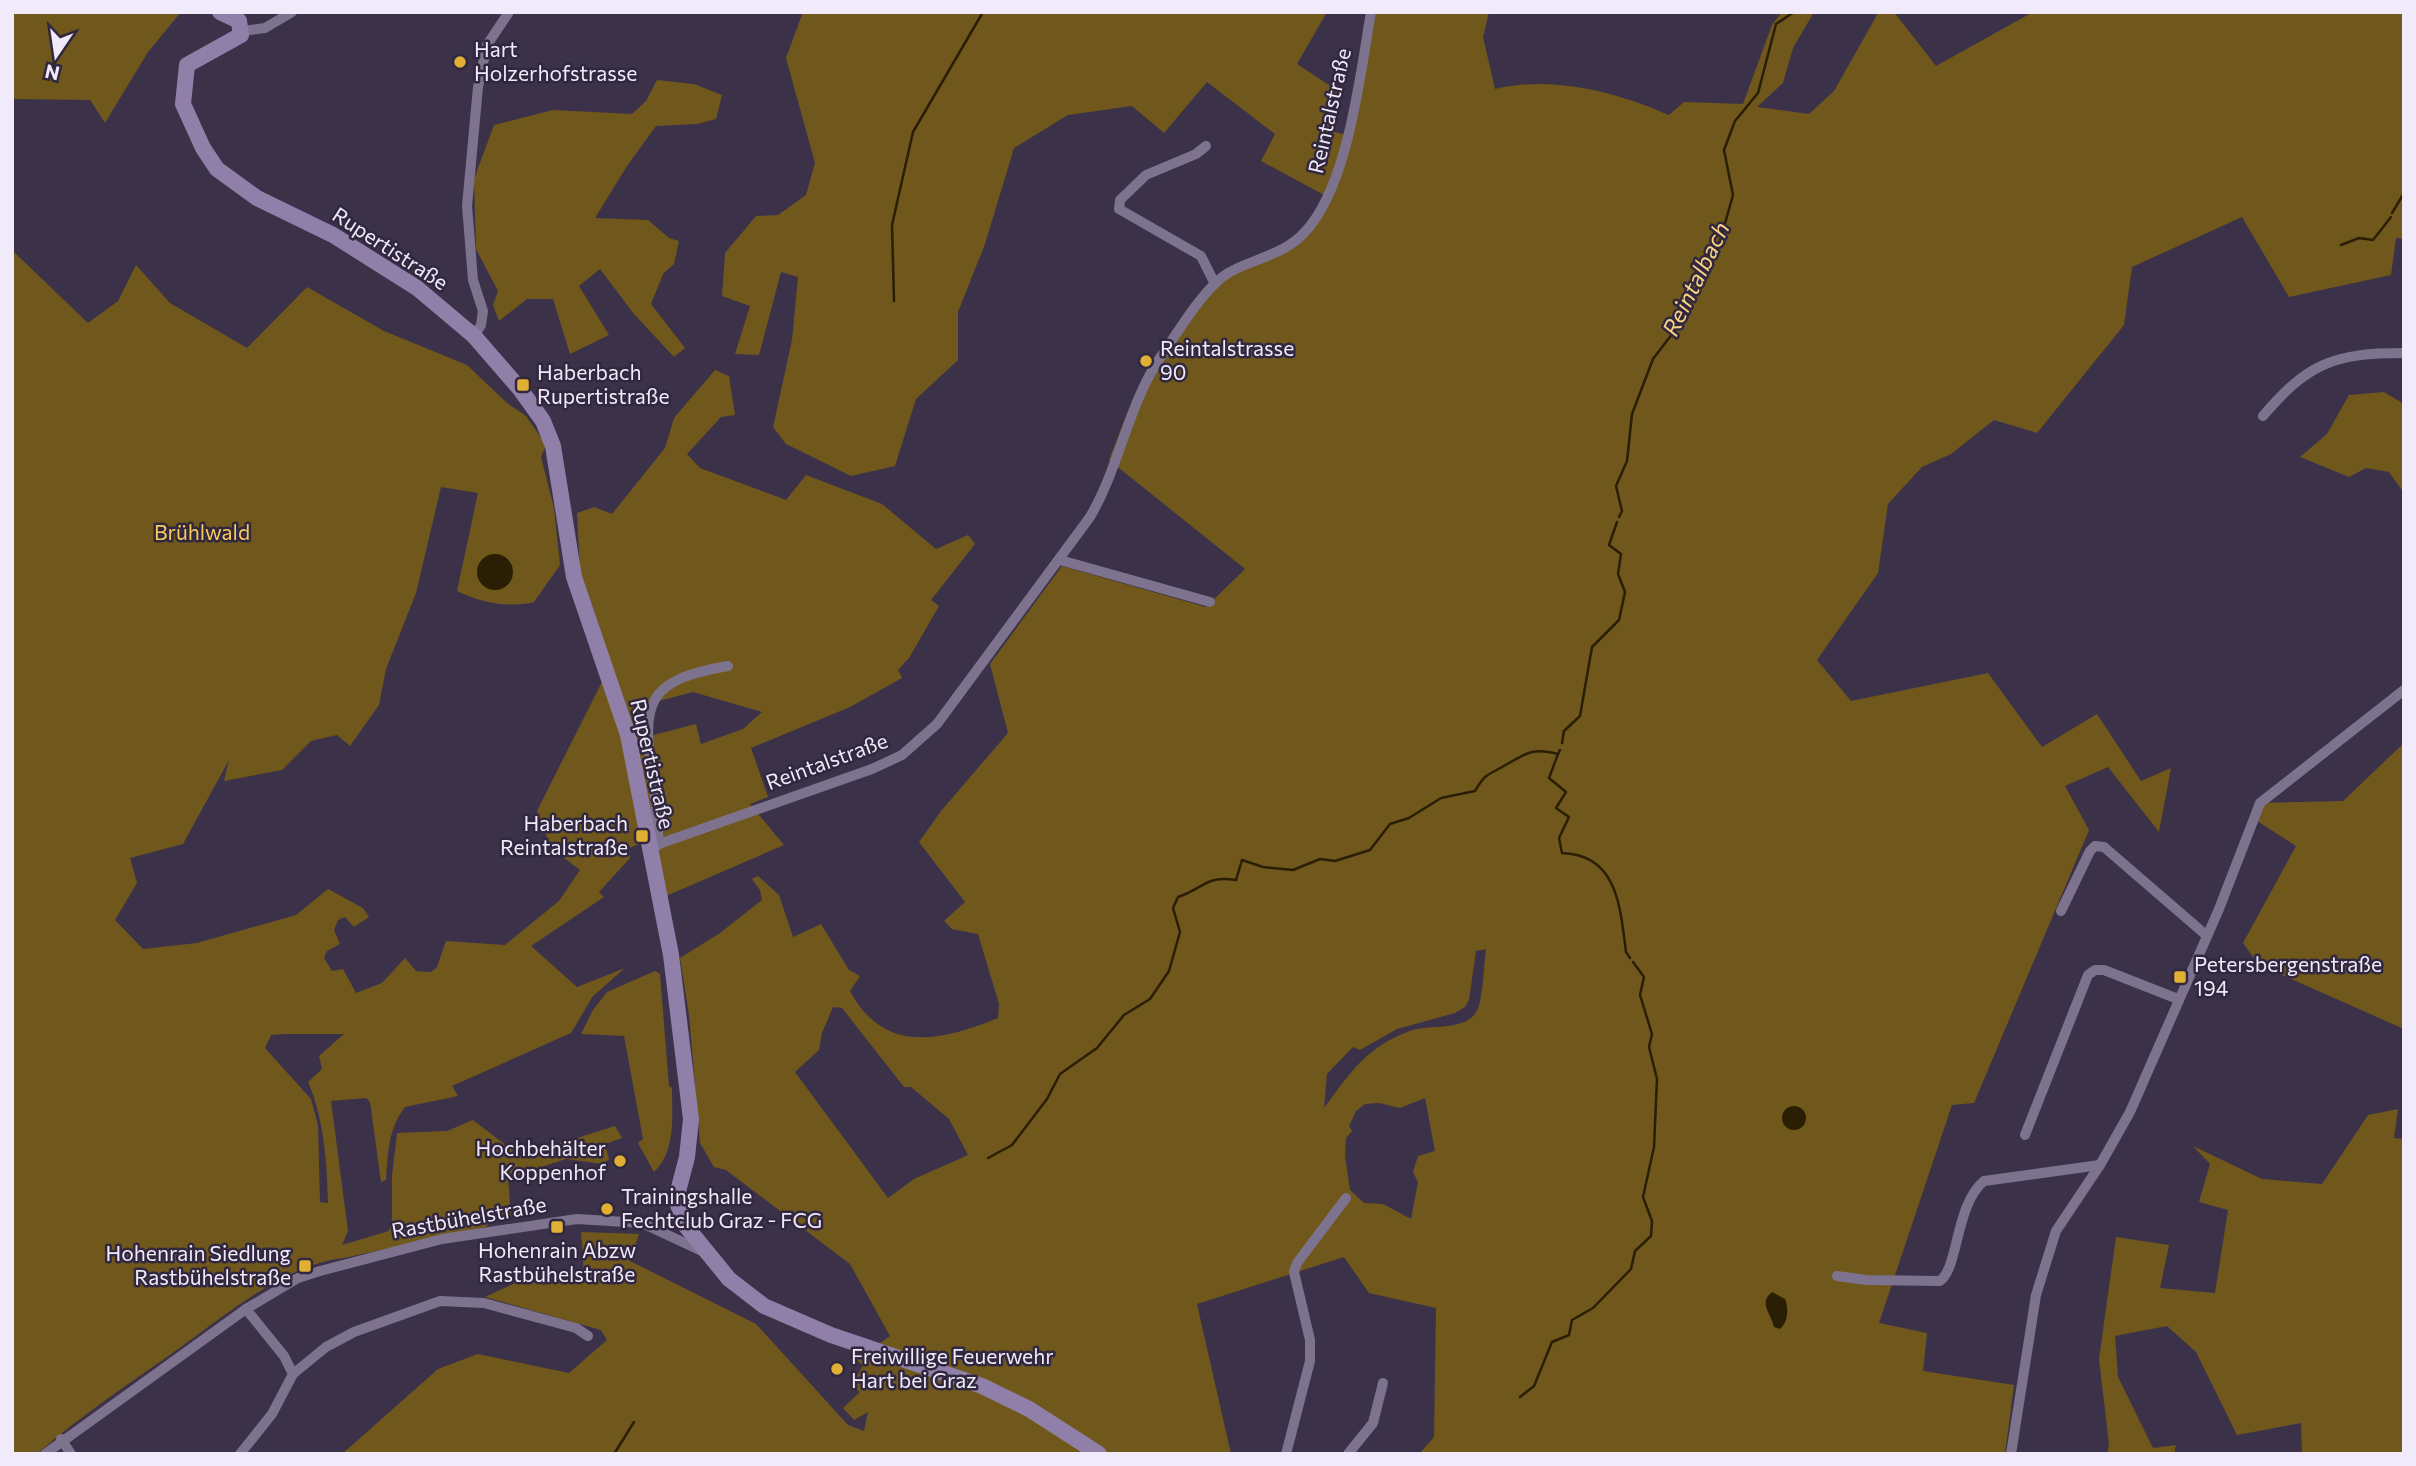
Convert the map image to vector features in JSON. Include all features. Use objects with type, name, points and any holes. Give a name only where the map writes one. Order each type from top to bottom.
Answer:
[{"type":"main road","points":[[220,12],[235,17],[242,31]]},
{"type":"main road","name":"Rupertistraße","points":[[242,31],[233,43],[201,55],[187,65],[183,104],[203,148],[217,169],[257,198],[376,261],[417,288],[474,336],[520,389],[543,421],[553,446],[574,577],[628,735],[655,848],[673,967],[690,1112],[690,1132],[677,1189],[676,1206],[685,1225],[704,1252],[729,1279],[779,1314],[854,1343],[982,1386],[1029,1409],[1099,1454]]},
{"type":"street","points":[[242,31],[265,28],[292,12]]},
{"type":"street","points":[[474,336],[481,326],[483,311],[473,280],[467,206],[478,87],[487,45],[509,12]]},
{"type":"street","name":"Reintalstraße","points":[[655,848],[872,769],[902,755],[937,724],[1060,560],[1105,491],[1132,412],[1150,374],[1215,284],[1227,274],[1271,255],[1302,236],[1325,204],[1344,151],[1371,12]]},
{"type":"street","points":[[1206,146],[1196,155],[1146,175],[1119,200],[1119,209],[1201,256],[1215,284]]},
{"type":"street","points":[[2263,416],[2289,386],[2309,371],[2331,361],[2369,353],[2404,353]]},
{"type":"street","points":[[1060,560],[1210,602]]},
{"type":"street","points":[[655,848],[646,740],[651,703],[666,686],[688,673],[728,666]]},
{"type":"street","points":[[2011,1454],[2036,1295],[2056,1231],[2100,1166],[2130,1112],[2219,909],[2260,803],[2404,690]]},
{"type":"street","points":[[2061,911],[2090,851],[2095,846],[2104,847],[2206,935]]},
{"type":"street","points":[[2025,1135],[2088,975],[2095,970],[2104,970],[2178,999]]},
{"type":"street","points":[[1837,1276],[1866,1280],[1940,1281],[1947,1274],[1959,1225],[1972,1194],[1980,1183],[1990,1178],[2100,1166]]},
{"type":"street","points":[[1286,1454],[1310,1361],[1310,1340],[1294,1272],[1297,1263],[1346,1198]]},
{"type":"street","name":"Rastbühelstraße","points":[[45,1454],[61,1439],[246,1309],[298,1278],[320,1271],[442,1239],[577,1219],[631,1222],[654,1227],[704,1252]]},
{"type":"street","points":[[240,1454],[272,1413],[293,1374],[326,1347],[354,1332],[440,1301],[484,1303],[576,1328],[588,1335]]},
{"type":"street","points":[[246,1309],[284,1356],[293,1374]]},
{"type":"street","points":[[1348,1454],[1373,1423],[1383,1383]]},
{"type":"street","points":[[61,1439],[71,1454]]},
{"type":"green space","points":[[12,12],[181,12],[148,52],[105,123],[90,100],[12,99]]},
{"type":"green space","points":[[803,12],[1327,12],[1297,64],[1341,93],[1328,130],[1346,135],[1371,12],[1489,12],[1483,37],[1495,89],[1539,84],[1584,88],[1628,99],[1669,115],[1684,102],[1743,104],[1772,25],[1782,12],[1814,12],[1793,48],[1783,83],[1757,107],[1809,114],[1834,91],[1877,15],[1874,12],[1894,12],[1936,66],[2033,12],[2404,12],[2404,239],[2396,238],[2391,275],[2289,297],[2242,217],[2132,267],[2124,325],[2037,433],[1994,420],[1951,454],[1922,467],[1888,504],[1878,573],[1817,660],[1851,701],[1988,673],[2042,747],[2097,714],[2141,781],[2171,768],[2159,832],[2108,767],[2065,786],[2089,830],[1974,1103],[1952,1105],[1879,1323],[1927,1333],[1923,1371],[2014,1385],[2005,1454],[1419,1454],[1434,1437],[1436,1308],[1369,1293],[1344,1257],[1197,1304],[1231,1454],[342,1454],[438,1369],[478,1354],[569,1373],[607,1340],[601,1330],[485,1297],[526,1278],[584,1275],[581,1232],[639,1234],[630,1261],[756,1324],[848,1425],[864,1431],[868,1412],[854,1420],[843,1408],[860,1392],[852,1385],[863,1365],[856,1360],[890,1336],[850,1264],[726,1170],[714,1167],[700,1143],[689,1015],[680,958],[720,933],[762,900],[760,890],[752,879],[758,876],[779,895],[793,937],[821,924],[849,970],[860,976],[850,991],[864,1011],[879,1025],[897,1034],[935,1036],[998,1018],[999,1004],[978,934],[952,929],[944,921],[965,902],[919,842],[941,811],[1008,733],[990,664],[1062,566],[1206,607],[1245,569],[1109,460],[1126,416],[1215,284],[1302,236],[1324,195],[1261,161],[1275,134],[1207,82],[1164,133],[1132,106],[1068,115],[1014,148],[985,244],[958,312],[958,360],[916,399],[895,466],[851,476],[786,444],[773,427],[792,340],[798,277],[781,272],[759,355],[735,354],[750,306],[722,296],[725,253],[756,216],[778,215],[806,195],[815,163],[786,58]],"holes":[[[1486,949],[1481,996],[1473,1016],[1458,1024],[1410,1031],[1382,1044],[1361,1062],[1324,1108],[1327,1074],[1353,1047],[1360,1050],[1397,1029],[1455,1013],[1465,1007],[1469,1000],[1476,951]],[[833,1007],[842,1008],[904,1087],[911,1087],[949,1119],[968,1155],[914,1179],[888,1198],[795,1072],[819,1050],[822,1033]],[[1425,1098],[1435,1151],[1418,1156],[1413,1172],[1418,1182],[1411,1219],[1383,1204],[1364,1203],[1350,1190],[1345,1156],[1346,1138],[1352,1131],[1349,1126],[1356,1111],[1365,1104],[1379,1103],[1400,1108]]]},
{"type":"green space","points":[[657,80],[694,84],[722,95],[716,119],[697,124],[656,126],[595,218],[648,220],[669,238],[679,241],[674,264],[663,274],[651,304],[685,348],[674,357],[634,314],[600,269],[579,286],[609,335],[570,354],[553,299],[527,299],[499,321],[493,305],[498,291],[476,249],[474,179],[494,125],[553,110],[632,114],[646,101]]},
{"type":"green space","name":"Brühlwald","points":[[12,236],[14,252],[88,323],[118,301],[136,265],[170,303],[247,348],[307,287],[384,331],[467,365],[507,403],[526,416],[546,445],[541,457],[554,508],[560,565],[534,602],[495,603],[457,591],[478,493],[441,487],[416,593],[386,669],[379,705],[350,746],[337,735],[311,741],[282,770],[224,781],[229,760],[183,844],[130,858],[137,883],[115,920],[143,949],[197,943],[296,915],[328,889],[363,908],[369,917],[354,927],[345,917],[338,920],[334,930],[340,944],[327,951],[324,958],[332,971],[343,969],[356,993],[382,983],[405,958],[416,971],[431,972],[437,967],[446,941],[505,945],[559,901],[580,870],[551,848],[537,811],[611,664],[580,572],[577,513],[594,507],[612,514],[665,448],[674,418],[715,370],[729,376],[735,415],[721,417],[687,454],[700,468],[786,500],[806,475],[882,504],[936,549],[968,535],[975,544],[931,600],[939,606],[909,658],[898,670],[902,678],[850,707],[751,748],[768,797],[750,804],[784,845],[666,896],[654,838],[629,848],[630,858],[599,892],[604,897],[531,946],[577,987],[625,968],[593,996],[571,1033],[452,1086],[458,1096],[405,1107],[392,1133],[386,1180],[381,1182],[370,1102],[366,1098],[331,1101],[348,1231],[342,1245],[389,1231],[397,1133],[447,1131],[473,1120],[520,1156],[615,1126],[622,1138],[605,1144],[609,1159],[603,1164],[566,1159],[508,1178],[511,1216],[493,1217],[486,1227],[321,1262],[276,1281],[104,1401],[37,1454],[12,1454]],"holes":[[[693,692],[762,712],[743,729],[701,744],[696,724],[642,738],[638,720],[643,699],[651,703]],[[344,1034],[319,1056],[322,1069],[308,1082],[321,1126],[328,1203],[320,1202],[318,1125],[311,1099],[265,1048],[271,1035]]]},
{"type":"green space","points":[[2384,392],[2404,404],[2404,493],[2389,472],[2366,468],[2349,477],[2300,457],[2327,434],[2349,395]]},
{"type":"green space","points":[[2404,743],[2404,1029],[2280,974],[2256,961],[2243,943],[2296,846],[2254,819],[2260,803],[2343,801]]},
{"type":"green space","points":[[655,971],[660,974],[672,1110],[669,1144],[661,1164],[654,1172],[638,1143],[643,1139],[624,1036],[581,1034],[593,1010],[607,992]]},
{"type":"green space","points":[[2398,1109],[2394,1138],[2404,1139],[2404,1454],[2302,1454],[2301,1423],[2237,1435],[2196,1352],[2167,1326],[2115,1336],[2118,1377],[2153,1448],[2176,1445],[2174,1454],[2107,1454],[2109,1444],[2099,1359],[2116,1237],[2169,1245],[2160,1288],[2215,1293],[2228,1210],[2199,1202],[2210,1164],[2193,1146],[2262,1179],[2322,1184],[2368,1115]]},
{"type":"shaded area","points":[[495,554],[508,559],[513,572],[508,585],[495,590],[482,585],[477,572],[482,559]]},
{"type":"shaded area","points":[[1794,1106],[1805,1113],[1806,1118],[1799,1129],[1794,1130],[1783,1123],[1782,1118],[1789,1107]]},
{"type":"shaded area","points":[[1772,1292],[1785,1299],[1786,1303],[1786,1319],[1780,1329],[1774,1327],[1766,1304]]},
{"type":"waterway","points":[[894,301],[892,225],[913,132],[983,12]]},
{"type":"waterway","name":"Reintalbach","points":[[1619,517],[1622,511],[1616,486],[1627,461],[1632,414],[1653,359],[1679,325],[1680,302],[1689,293],[1698,268],[1720,241],[1733,195],[1724,150],[1735,121],[1758,93],[1776,24],[1794,12]]},
{"type":"waterway","points":[[2392,213],[2404,193]]},
{"type":"waterway","points":[[2341,245],[2359,238],[2373,240],[2391,217]]},
{"type":"waterway","name":"Reintalbach","points":[[1562,743],[1564,731],[1580,716],[1592,647],[1619,620],[1625,592],[1618,574],[1621,554],[1609,545],[1617,522]]},
{"type":"waterway","name":"Reintalbach","points":[[988,1158],[1012,1145],[1047,1099],[1060,1074],[1097,1048],[1124,1015],[1150,999],[1169,971],[1180,932],[1173,908],[1178,897],[1211,881],[1236,880],[1242,860],[1263,867],[1293,870],[1320,859],[1335,861],[1370,850],[1390,824],[1409,818],[1441,798],[1475,791],[1486,776],[1523,755],[1541,751],[1558,754],[1560,750]]},
{"type":"waterway","points":[[1558,754],[1549,778],[1566,792],[1556,808],[1569,817],[1559,838],[1562,853],[1581,856],[1595,863],[1605,873],[1618,901],[1626,952],[1630,958]]},
{"type":"waterway","points":[[1520,1397],[1534,1386],[1552,1342],[1569,1335],[1572,1320],[1593,1308],[1631,1269],[1635,1251],[1651,1236],[1652,1221],[1643,1197],[1654,1147],[1657,1079],[1649,1047],[1652,1034],[1640,995],[1644,977],[1633,962]]},
{"type":"waterway","points":[[614,1454],[634,1422]]},
{"type":"place","name":"Hart Holzerhofstrasse","points":[[460,62]]},
{"type":"place","name":"Reintalstrasse 90","points":[[1146,361]]},
{"type":"place","name":"Haberbach Rupertistraße","points":[[523,385]]},
{"type":"place","name":"Haberbach Reintalstraße","points":[[642,836]]},
{"type":"place","name":"Petersbergenstraße 194","points":[[2180,977]]},
{"type":"place","name":"Hochbehälter Koppenhof","points":[[620,1161]]},
{"type":"place","name":"Trainingshalle Fechtclub Graz - FCG","points":[[607,1209]]},
{"type":"place","name":"Hohenrain Abzw Rastbühelstraße","points":[[557,1227]]},
{"type":"place","name":"Hohenrain Siedlung Rastbühelstraße","points":[[305,1266]]},
{"type":"place","name":"Freiwillige Feuerwehr Hart bei Graz","points":[[837,1369]]}]
